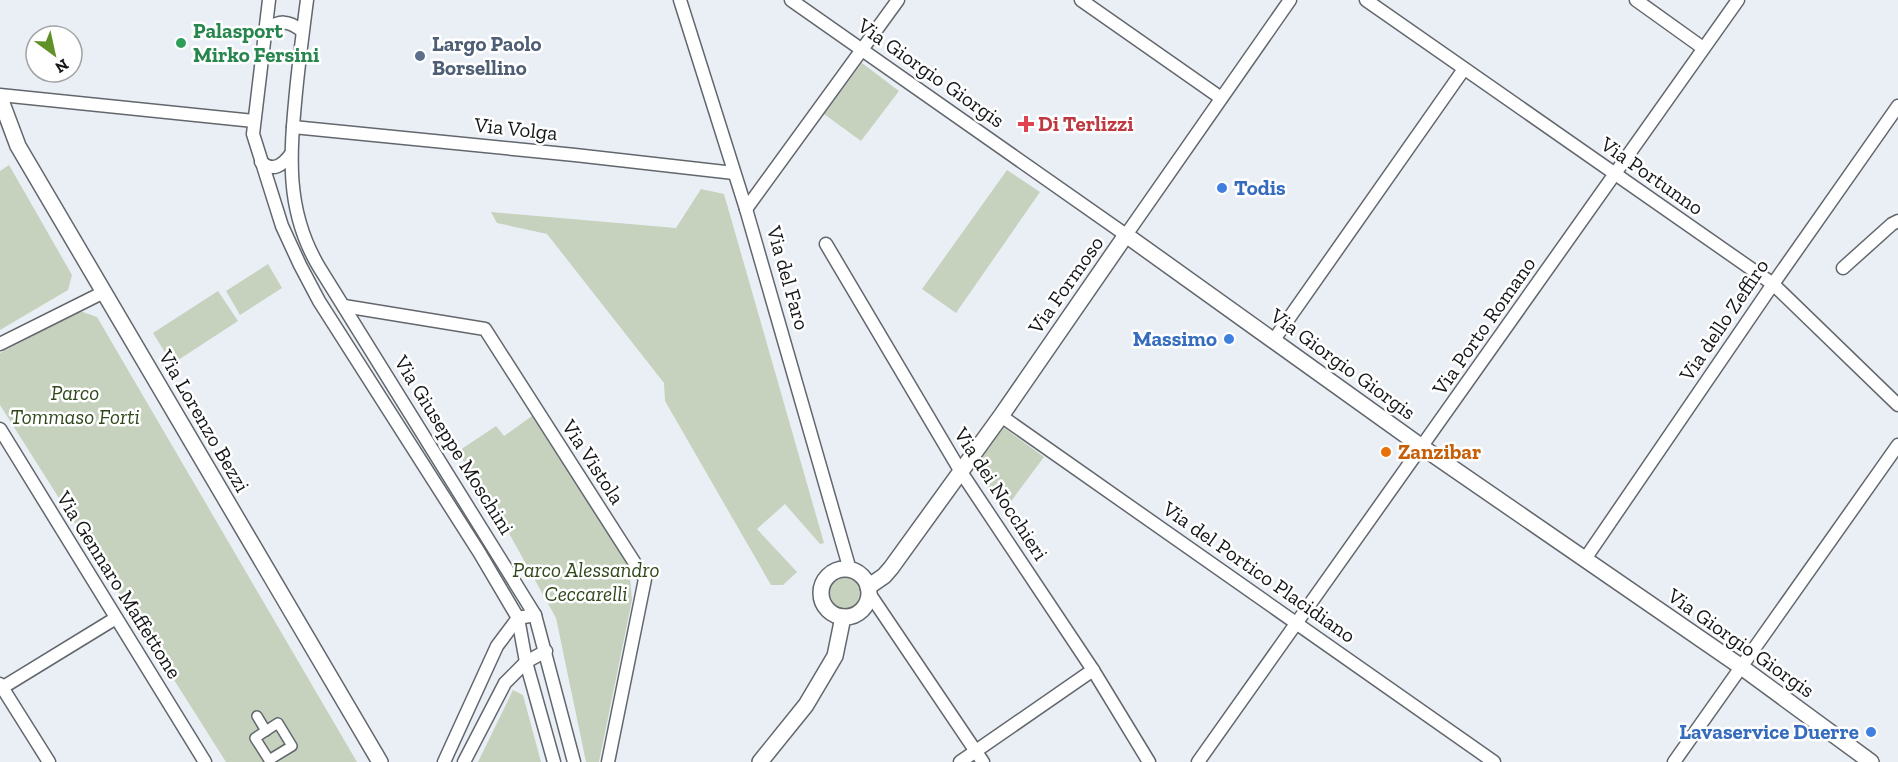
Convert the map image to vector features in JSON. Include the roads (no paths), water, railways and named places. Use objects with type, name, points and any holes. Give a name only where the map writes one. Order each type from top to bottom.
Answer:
[{"type":"street","name":"Via Giuseppe Moschini","points":[[270,0],[254,121],[254,138],[282,226],[312,287],[518,618],[526,662],[554,762]]},
{"type":"street","name":"Via Giuseppe Moschini","points":[[307,0],[291,154],[293,191],[300,228],[314,258],[535,615],[574,762]]},
{"type":"street","name":"Via del Faro","points":[[680,0],[746,209],[850,570]]},
{"type":"street","name":"Via Giorgio Giorgis","points":[[790,0],[1126,235],[1422,447],[1740,666],[1871,762]]},
{"type":"street","points":[[746,209],[898,0]]},
{"type":"street","points":[[1081,0],[1221,98]]},
{"type":"street","name":"Via Formoso","points":[[869,590],[891,568],[1001,416],[1290,0]]},
{"type":"street","name":"Via Portunno","points":[[1366,0],[1773,284],[1898,405]]},
{"type":"street","points":[[1636,0],[1703,48]]},
{"type":"street","name":"Via Porto Romano","points":[[1198,762],[1738,0]]},
{"type":"street","points":[[266,30],[275,23],[284,21],[293,24],[302,32]]},
{"type":"street","points":[[1273,341],[1464,69]]},
{"type":"street","points":[[0,97],[254,121]]},
{"type":"street","name":"Via Lorenzo Bezzi","points":[[0,97],[18,146],[380,762]]},
{"type":"street","name":"Via dello Zeffiro","points":[[1585,559],[1898,106]]},
{"type":"street","name":"Via Volga","points":[[292,127],[575,154],[734,173]]},
{"type":"street","points":[[261,162],[275,167],[281,165],[291,154]]},
{"type":"street","points":[[1843,268],[1898,221]]},
{"type":"street","name":"Via dei Nocchieri","points":[[826,244],[961,472],[1093,669],[1149,762]]},
{"type":"street","points":[[0,344],[104,292]]},
{"type":"street","name":"Via Vistola","points":[[344,306],[485,329],[645,579],[608,762]]},
{"type":"street","name":"Via del Portico Placidiano","points":[[1001,416],[1494,762]]},
{"type":"street","name":"Via Gennaro Maffettone","points":[[0,429],[205,762]]},
{"type":"street","points":[[1674,762],[1898,445]]},
{"type":"street","points":[[869,590],[864,608],[851,616],[843,617],[828,610],[824,604],[822,589],[828,577],[834,572],[850,570],[861,576],[979,757]]},
{"type":"street","points":[[444,762],[497,646],[518,618],[535,615]]},
{"type":"street","points":[[761,761],[806,705],[835,656],[843,617]]},
{"type":"street","points":[[49,762],[1,687],[116,618]]},
{"type":"street","points":[[464,762],[505,683],[526,662],[546,651]]},
{"type":"street","points":[[960,762],[979,757],[1093,669]]},
{"type":"street","points":[[257,716],[266,731]]},
{"type":"street","points":[[278,723],[292,746],[281,753],[269,760],[255,738],[278,723]]},
{"type":"street","points":[[281,753],[288,762]]},
{"type":"place","name":"Palasport Mirko Fersini","points":[[181,43]]},
{"type":"place","name":"Largo Paolo Borsellino","points":[[420,56]]},
{"type":"place","name":"Di Terlizzi","points":[[1026,124]]},
{"type":"place","name":"Todis","points":[[1222,188]]},
{"type":"place","name":"Massimo","points":[[1229,339]]},
{"type":"place","name":"Zanzibar","points":[[1386,452]]},
{"type":"place","name":"Lavaservice Duerre","points":[[1871,732]]},
{"type":"park label","name":"Parco Tommaso Forti","points":[[75,405]]},
{"type":"park label","name":"Parco Alessandro Ceccarelli","points":[[586,582]]}]
